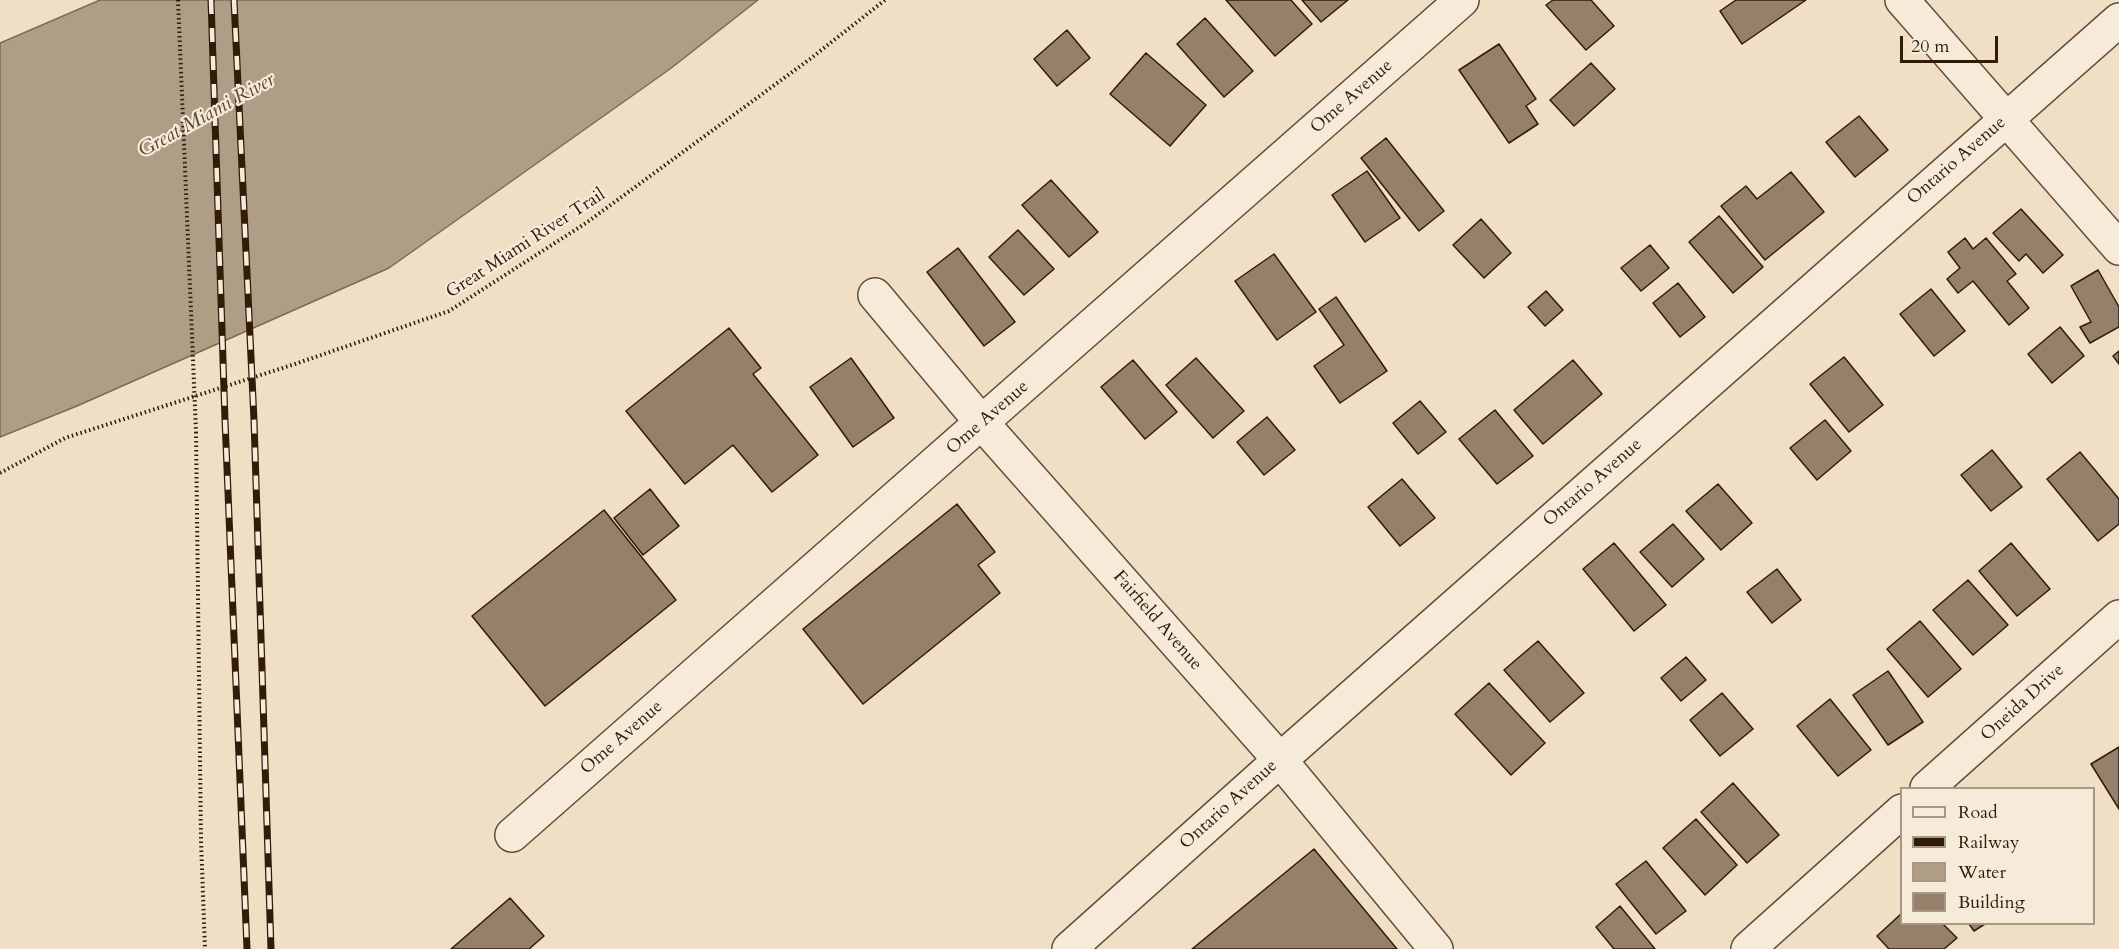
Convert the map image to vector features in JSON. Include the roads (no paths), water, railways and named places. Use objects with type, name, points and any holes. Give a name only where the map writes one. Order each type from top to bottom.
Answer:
[{"type":"street","name":"Ome Avenue","points":[[512,835],[1462,0]]},
{"type":"street","points":[[1902,0],[2119,248]]},
{"type":"street","name":"Ontario Avenue","points":[[1069,949],[1280,759],[2119,20]]},
{"type":"street","name":"Fairfield Avenue","points":[[875,295],[982,423],[1280,759],[1437,949]]},
{"type":"street","name":"Oneida Drive","points":[[1929,787],[2119,617]]},
{"type":"street","points":[[1748,949],[1900,813]]},
{"type":"water","name":"Great Miami River","points":[[100,0],[758,0],[670,69],[389,268],[77,406],[0,437],[0,43]]},
{"type":"railway","points":[[211,0],[225,420],[247,949]]},
{"type":"railway","points":[[234,0],[254,420],[271,949]]}]
